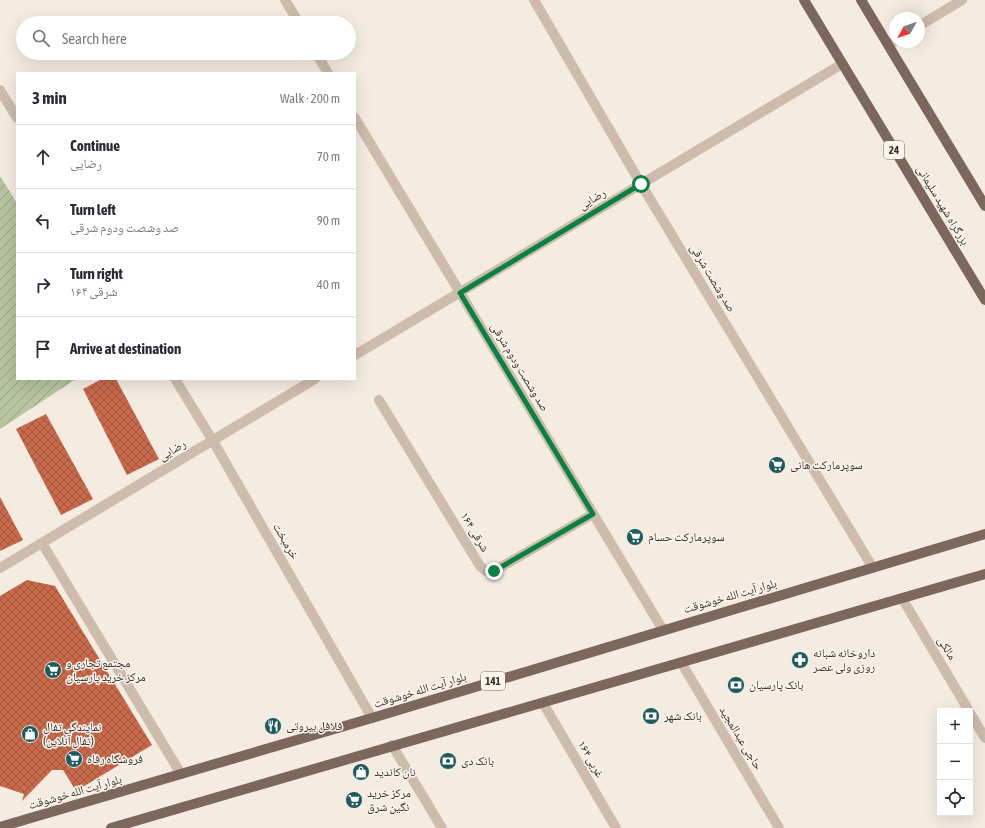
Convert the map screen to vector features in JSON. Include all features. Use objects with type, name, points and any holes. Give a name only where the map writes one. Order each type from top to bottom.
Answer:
[{"type":"main road","name":"بزرگراه شهید سلیمانی","points":[[804,0],[985,300]]},
{"type":"main road","points":[[861,0],[889,40]]},
{"type":"main road","points":[[894,48],[985,206]]},
{"type":"main road","name":"بلوار آیت الله خوشوقت","points":[[0,827],[372,718],[985,534]]},
{"type":"main road","points":[[111,828],[985,574]]},
{"type":"main road","points":[[0,820],[18,822]]},
{"type":"street","points":[[285,0],[294,16]]},
{"type":"street","name":"صد وشصت شرقی","points":[[534,0],[641,184],[873,568]]},
{"type":"street","points":[[925,22],[962,0]]},
{"type":"street","points":[[320,60],[327,72]]},
{"type":"street","name":"رضایی","points":[[356,354],[842,64]]},
{"type":"street","points":[[0,90],[16,116]]},
{"type":"street","name":"صد وشصت ودوم شرقى","points":[[356,120],[663,630]]},
{"type":"street","name":"خرمبخت","points":[[176,380],[372,718]]},
{"type":"street","name":"رضایی","points":[[0,568],[313,380]]},
{"type":"street","name":"۱۶۴ شرقی","points":[[379,400],[480,566],[486,571],[494,571],[593,514]]},
{"type":"street","points":[[42,542],[181,774]]},
{"type":"street","name":"مالکی","points":[[902,598],[967,708]]},
{"type":"street","name":"حاجی عبدالمجید","points":[[681,662],[779,828]]},
{"type":"street","name":"۱۶۴ غربی","points":[[543,703],[616,828]]},
{"type":"street","name":"مالکی","points":[[973,718],[985,738]]},
{"type":"street","points":[[392,746],[442,828]]},
{"type":"green space","points":[[0,176],[16,201],[16,380],[74,380],[0,429]]},
{"type":"building","points":[[100,380],[117,380],[159,459],[127,475],[83,389]]},
{"type":"building","points":[[46,414],[93,499],[61,515],[16,429]]},
{"type":"building","points":[[0,497],[23,540],[0,551]]},
{"type":"building","name":"مجتمع تجاری و مرکز خرید پارسیان","points":[[27,580],[55,586],[152,745],[76,791],[63,770],[52,770],[22,801],[24,794],[0,786],[0,596]]},
{"type":"place","name":"سوپرمارکت هانی","points":[[777,465]]},
{"type":"place","name":"سوپرمارکت حسام","points":[[635,537]]},
{"type":"place","name":"داروخانه شبانه روزی ولی عصر","points":[[800,660]]},
{"type":"place","name":"مجتمع تجاری و مرکز خرید پارسیان","points":[[53,670]]},
{"type":"place","name":"بانک پارسیان","points":[[736,685]]},
{"type":"place","name":"بانک شهر","points":[[651,716]]},
{"type":"place","name":"فلافل بیروتی","points":[[273,726]]},
{"type":"place","name":"نمایندگی تفال (تفال آنلاین)","points":[[30,734]]},
{"type":"place","name":"فروشگاه رفاه","points":[[74,759]]},
{"type":"place","name":"بانک دی","points":[[448,761]]},
{"type":"place","name":"نان کاندید","points":[[361,772]]},
{"type":"place","name":"مرکز خرید نگین شرق","points":[[354,800]]},
{"type":"route","points":[[494,571],[593,514],[460,293],[641,184]]}]
